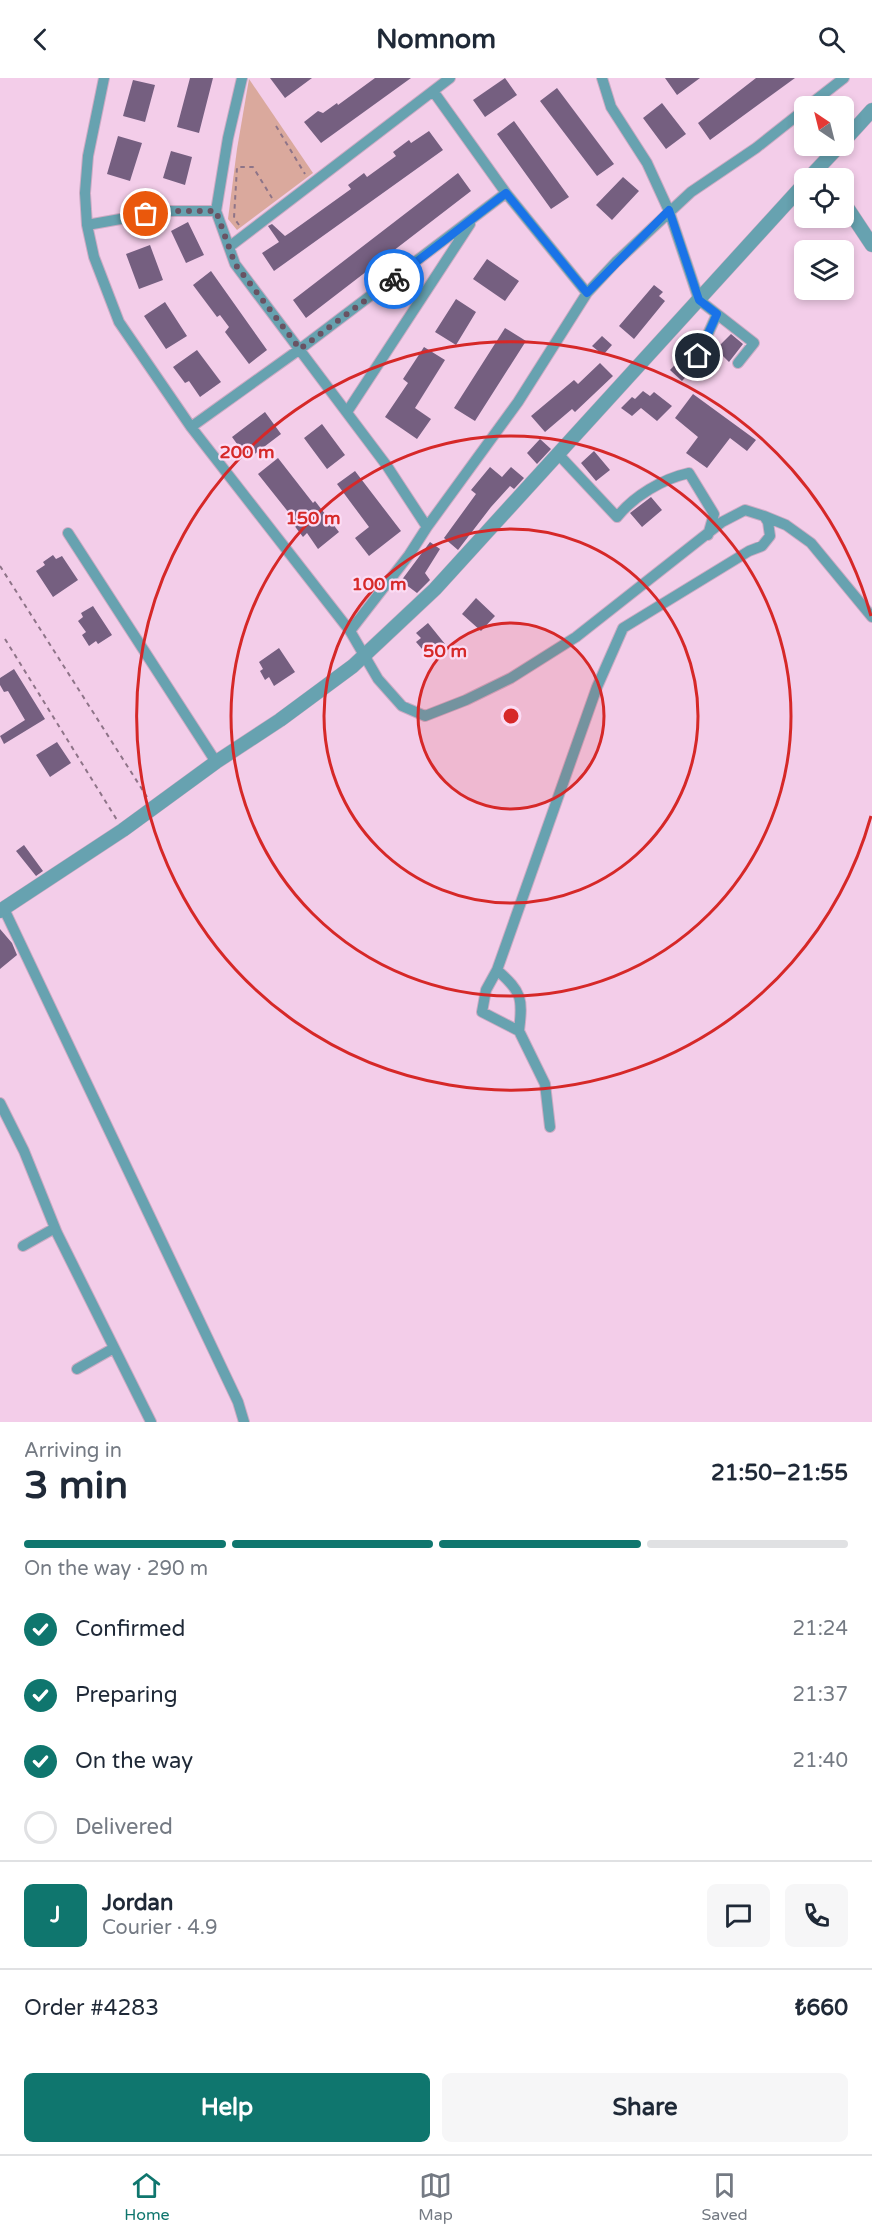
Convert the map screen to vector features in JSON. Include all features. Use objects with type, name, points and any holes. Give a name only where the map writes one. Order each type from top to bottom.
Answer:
[{"type":"street","points":[[104,78],[87,156],[85,193],[87,225],[94,257],[119,322],[191,427],[350,631],[363,657],[378,679],[402,706],[425,716],[466,700],[511,678],[576,637],[722,522],[745,510],[786,525],[810,543],[872,617]]},
{"type":"street","points":[[242,78],[228,138],[216,211],[235,264],[387,466],[427,527]]},
{"type":"street","points":[[229,247],[450,78]]},
{"type":"street","points":[[602,78],[611,107],[647,163],[669,210],[699,300],[754,343],[738,363]]},
{"type":"street","points":[[821,96],[844,78]]},
{"type":"street","points":[[433,91],[506,193],[587,293]]},
{"type":"street","points":[[854,130],[872,110]]},
{"type":"street","points":[[350,631],[409,555],[518,402],[587,293],[669,210],[794,118]]},
{"type":"street","points":[[818,168],[830,156]]},
{"type":"street","points":[[191,427],[300,349],[506,193]]},
{"type":"street","points":[[244,1422],[238,1402],[2,910],[123,830],[216,762],[280,720],[363,657],[435,589],[794,195]]},
{"type":"street","points":[[87,225],[165,211],[216,211]]},
{"type":"street","points":[[347,412],[475,217]]},
{"type":"street","points":[[854,218],[872,245]]},
{"type":"street","points":[[698,356],[717,314]]},
{"type":"street","points":[[559,455],[617,517],[625,507],[668,478],[689,473],[714,514],[708,535]]},
{"type":"street","points":[[519,1031],[482,1012],[486,990],[497,970],[597,687],[623,628],[749,551],[762,546],[770,536],[768,522],[764,516]]},
{"type":"street","points":[[68,533],[216,762]]},
{"type":"street","points":[[497,970],[517,989],[521,1013],[519,1031],[545,1084],[550,1127]]},
{"type":"street","points":[[0,1103],[24,1151],[55,1228],[151,1422]]},
{"type":"street","points":[[22,1246],[55,1228]]},
{"type":"street","points":[[77,1369],[114,1348]]},
{"type":"path","points":[[276,126],[306,173],[298,180]]},
{"type":"path","points":[[238,225],[234,218],[237,167],[253,167],[272,199]]},
{"type":"path","points":[[0,566],[154,807]]},
{"type":"path","points":[[5,639],[123,830]]},
{"type":"shaded area","points":[[249,79],[313,173],[237,230],[228,219]]},
{"type":"building","points":[[190,78],[213,78],[199,133],[177,127]]},
{"type":"building","points":[[270,78],[312,78],[285,98]]},
{"type":"building","points":[[375,78],[411,78],[321,143],[304,122],[318,111],[323,113],[337,103],[338,105]]},
{"type":"building","points":[[505,78],[517,95],[485,117],[473,100]]},
{"type":"building","points":[[665,78],[700,78],[677,95]]},
{"type":"building","points":[[756,78],[795,78],[710,140],[698,123]]},
{"type":"building","points":[[133,80],[155,85],[145,122],[123,116]]},
{"type":"building","points":[[557,88],[614,164],[597,176],[540,101]]},
{"type":"building","points":[[662,103],[686,134],[666,149],[643,118]]},
{"type":"building","points":[[514,121],[569,197],[551,209],[497,134]]},
{"type":"building","points":[[429,131],[443,150],[274,271],[262,253],[279,242],[268,226],[272,224],[285,236],[351,189],[348,185],[364,173],[367,177],[396,156],[393,152],[409,140],[411,143]]},
{"type":"building","points":[[118,136],[142,143],[130,181],[107,174]]},
{"type":"building","points":[[171,151],[192,157],[185,185],[163,178]]},
{"type":"building","points":[[458,173],[471,191],[306,318],[293,300]]},
{"type":"building","points":[[623,177],[639,191],[612,220],[596,205]]},
{"type":"building","points":[[188,222],[204,255],[186,263],[171,231]]},
{"type":"building","points":[[150,245],[163,280],[139,289],[126,254]]},
{"type":"building","points":[[487,259],[519,281],[505,301],[473,279]]},
{"type":"building","points":[[211,271],[267,350],[249,364],[225,332],[229,327],[220,315],[217,317],[193,285]]},
{"type":"building","points":[[654,285],[663,292],[659,296],[665,301],[634,339],[619,326]]},
{"type":"building","points":[[456,299],[476,312],[456,345],[435,332]]},
{"type":"building","points":[[165,302],[187,336],[166,349],[144,316]]},
{"type":"building","points":[[505,328],[526,341],[475,421],[454,408]]},
{"type":"building","points":[[731,334],[743,344],[729,362],[716,349]]},
{"type":"building","points":[[602,336],[612,345],[603,355],[592,346]]},
{"type":"building","points":[[424,347],[445,360],[415,408],[431,419],[417,439],[385,417],[408,383],[403,379]]},
{"type":"building","points":[[197,350],[221,382],[200,397],[189,381],[185,383],[173,367]]},
{"type":"building","points":[[683,356],[695,367],[682,381],[670,370]]},
{"type":"building","points":[[600,363],[613,376],[575,412],[572,409],[545,432],[531,416],[574,380],[578,384]]},
{"type":"building","points":[[643,391],[650,396],[654,392],[672,406],[657,421],[641,408],[632,416],[621,408],[632,397],[635,399]]},
{"type":"building","points":[[693,394],[756,440],[747,451],[730,438],[707,468],[686,453],[698,437],[675,418]]},
{"type":"building","points":[[265,412],[281,434],[248,459],[232,437]]},
{"type":"building","points":[[322,424],[345,455],[327,469],[304,438]]},
{"type":"building","points":[[540,439],[551,449],[537,464],[527,453]]},
{"type":"building","points":[[594,451],[610,470],[596,481],[581,463]]},
{"type":"building","points":[[278,458],[339,532],[318,549],[307,533],[303,537],[290,520],[293,518],[258,474]]},
{"type":"building","points":[[490,467],[502,477],[511,467],[524,478],[514,489],[510,486],[458,550],[444,538],[476,494],[471,490]]},
{"type":"building","points":[[355,471],[401,531],[369,556],[355,538],[369,527],[337,484]]},
{"type":"building","points":[[651,497],[662,510],[642,527],[630,513]]},
{"type":"building","points":[[430,542],[440,549],[425,573],[430,580],[417,593],[401,581]]},
{"type":"building","points":[[53,555],[56,559],[62,556],[78,580],[53,597],[36,571]]},
{"type":"building","points":[[476,598],[495,616],[481,631],[462,614]]},
{"type":"building","points":[[93,606],[112,635],[98,644],[96,641],[89,646],[82,635],[86,632],[78,621],[83,617],[81,613]]},
{"type":"building","points":[[428,623],[445,644],[429,657],[416,642],[421,638],[416,633]]},
{"type":"building","points":[[279,648],[295,672],[274,686],[269,677],[265,680],[260,671],[263,669],[259,662]]},
{"type":"building","points":[[14,669],[45,719],[4,744],[0,736],[25,720],[8,691],[4,692],[0,685],[0,678]]},
{"type":"building","points":[[57,742],[71,763],[50,777],[36,755]]},
{"type":"building","points":[[24,845],[43,871],[36,876],[16,851]]},
{"type":"building","points":[[0,929],[12,943],[17,955],[0,969]]},
{"type":"way so far","points":[[146,214],[165,211],[216,211],[235,264],[300,349],[394,279]]},
{"type":"route","points":[[394,279],[506,193],[587,293],[669,210],[699,300],[717,314],[698,356]]}]
